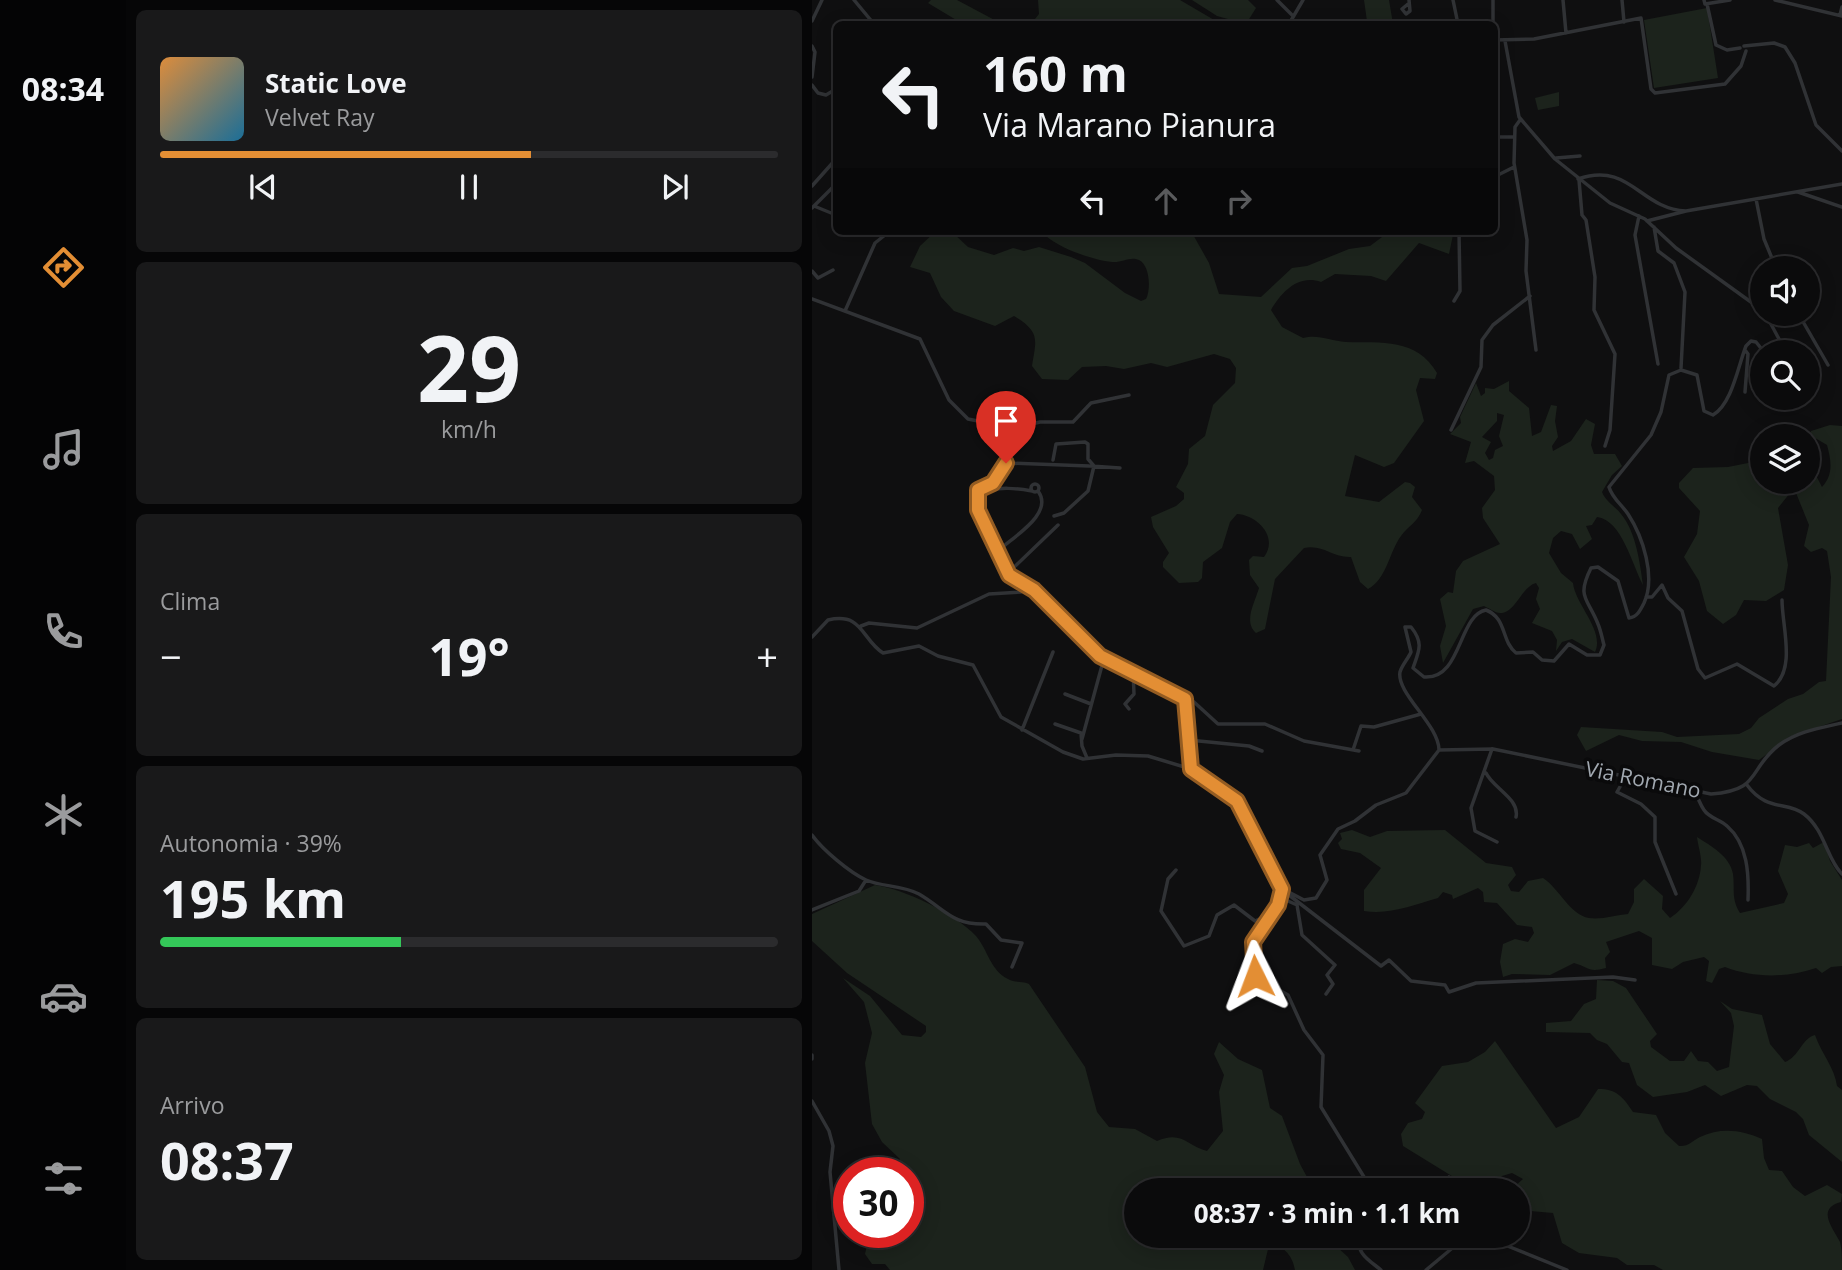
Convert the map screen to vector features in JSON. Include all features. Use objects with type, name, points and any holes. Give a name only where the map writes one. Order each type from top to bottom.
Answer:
[{"type":"street","points":[[812,21],[822,0]]},
{"type":"street","points":[[854,0],[872,21]]},
{"type":"street","points":[[1277,0],[1292,15]]},
{"type":"street","points":[[1290,21],[1303,0]]},
{"type":"street","points":[[1453,0],[1457,21]]},
{"type":"street","points":[[1493,0],[1493,21]]},
{"type":"street","points":[[1563,0],[1566,33]]},
{"type":"street","points":[[1622,0],[1624,22]]},
{"type":"street","points":[[1730,0],[1705,3],[1716,45],[1727,50],[1774,43],[1785,47],[1794,63],[1816,125],[1842,151]]},
{"type":"street","points":[[1775,0],[1841,16],[1842,7]]},
{"type":"street","points":[[1808,0],[1808,9]]},
{"type":"street","points":[[1498,40],[1566,33],[1641,18],[1651,89],[1655,93],[1725,84],[1742,62],[1744,49]]},
{"type":"street","points":[[1505,41],[1520,120],[1555,159],[1615,207],[1647,221],[1676,248],[1750,302]]},
{"type":"street","points":[[812,46],[815,52],[812,77]]},
{"type":"street","points":[[812,85],[822,94],[827,95],[833,91]]},
{"type":"street","points":[[1520,120],[1515,127],[1514,167],[1525,230],[1536,350]]},
{"type":"street","points":[[1498,136],[1514,137]]},
{"type":"street","points":[[1555,159],[1580,156]]},
{"type":"street","points":[[812,186],[833,162]]},
{"type":"street","points":[[1498,175],[1514,167]]},
{"type":"street","points":[[1578,180],[1603,173],[1626,180],[1659,205],[1686,211]]},
{"type":"street","points":[[1578,180],[1582,215],[1587,219],[1594,268],[1594,310],[1615,354],[1610,430],[1605,446]]},
{"type":"street","points":[[1647,221],[1794,190],[1842,184]]},
{"type":"street","points":[[833,187],[813,207],[833,214]]},
{"type":"street","points":[[1794,190],[1842,207]]},
{"type":"street","points":[[1756,199],[1764,239],[1771,256]]},
{"type":"street","points":[[1639,216],[1635,235],[1658,364]]},
{"type":"street","points":[[1654,227],[1658,251],[1674,263],[1685,292],[1681,368]]},
{"type":"street","points":[[845,311],[875,243],[885,235]]},
{"type":"street","points":[[1454,301],[1458,299],[1460,292],[1459,235]]},
{"type":"street","points":[[812,271],[818,278],[833,270]]},
{"type":"street","points":[[1451,430],[1480,367],[1482,340],[1493,325],[1530,296]]},
{"type":"street","points":[[812,299],[920,339],[948,400],[968,419],[983,422],[995,433],[1006,452],[1006,463],[993,483],[978,490],[976,502],[1008,573],[1034,590],[1104,658],[1194,702],[1218,724],[1265,724],[1304,741],[1356,750],[1361,726],[1374,727],[1422,714]]},
{"type":"street","points":[[1806,326],[1828,365]]},
{"type":"street","points":[[1283,890],[1304,900],[1316,898],[1328,875],[1320,855],[1332,835],[1376,805],[1406,793],[1439,750],[1434,734],[1400,679],[1402,668],[1411,652],[1404,629],[1407,626],[1417,635],[1420,643],[1414,671],[1429,678],[1446,668],[1476,615],[1486,610],[1499,619],[1510,646],[1516,653],[1533,652],[1542,660],[1554,661],[1569,644],[1587,655],[1600,655],[1604,645],[1598,622],[1582,593],[1594,565],[1618,581],[1629,618],[1637,615],[1646,597],[1648,580],[1643,548],[1631,519],[1609,491],[1610,483],[1651,435],[1661,412],[1665,382],[1670,373],[1681,370],[1699,376],[1704,411],[1713,415],[1718,413],[1729,392],[1750,342]]},
{"type":"street","points":[[1745,350],[1748,355],[1745,393]]},
{"type":"street","points":[[995,433],[1040,422],[1073,422],[1091,403],[1129,395]]},
{"type":"street","points":[[1054,460],[1056,444],[1088,444],[1091,466],[1088,491],[1063,513],[1054,516]]},
{"type":"street","points":[[1006,463],[1120,468]]},
{"type":"street","points":[[976,502],[984,491],[1011,486],[1032,491],[1032,486],[1036,484],[1042,500],[1040,514],[997,552]]},
{"type":"street","points":[[1008,573],[1058,525]]},
{"type":"street","points":[[812,638],[822,625],[834,619],[861,626],[869,623],[917,628],[950,610],[989,594],[1021,592],[1016,580]]},
{"type":"street","points":[[1646,597],[1651,597],[1662,585],[1668,598],[1679,606],[1698,669],[1705,678],[1737,664],[1773,686],[1784,672],[1786,654],[1783,600]]},
{"type":"street","points":[[861,626],[872,644],[883,653],[919,646],[938,656],[973,664],[981,674],[997,713],[1072,757],[1116,754],[1148,756],[1191,769],[1237,801],[1283,890],[1381,966],[1389,960],[1411,981],[1445,985],[1449,992],[1476,983],[1613,977],[1635,980]]},
{"type":"street","points":[[1022,730],[1053,652]]},
{"type":"street","points":[[1082,739],[1104,658]]},
{"type":"street","points":[[1129,709],[1125,704],[1134,694],[1133,671]]},
{"type":"street","points":[[1065,694],[1091,704]]},
{"type":"street","points":[[1185,699],[1191,769]]},
{"type":"street","points":[[1842,723],[1797,735],[1781,744],[1766,757],[1747,785],[1771,804],[1807,817],[1828,845],[1842,874]]},
{"type":"street","points":[[1055,724],[1081,733],[1087,758]]},
{"type":"street","points":[[1189,740],[1249,746],[1262,751]]},
{"type":"street","points":[[1492,749],[1471,808],[1472,824],[1477,833],[1497,842]]},
{"type":"street","name":"Via Romano","points":[[1439,750],[1492,749],[1711,794],[1739,790],[1747,785]]},
{"type":"street","points":[[1485,771],[1494,786],[1505,793],[1516,807],[1516,817]]},
{"type":"street","points":[[1625,778],[1617,792],[1641,804],[1655,817],[1655,842],[1676,894]]},
{"type":"street","points":[[1682,788],[1698,794],[1704,811],[1725,824],[1736,836],[1747,862],[1748,900]]},
{"type":"street","points":[[812,835],[830,856],[866,880],[892,884],[918,894],[961,923],[986,924],[1001,940],[1022,943],[1012,967]]},
{"type":"street","points":[[1177,870],[1168,879],[1161,911],[1184,946],[1209,936],[1217,915],[1234,905],[1255,921],[1272,913]]},
{"type":"street","points":[[812,910],[859,891],[866,880]]},
{"type":"street","points":[[1283,890],[1253,942],[1255,976],[1288,995],[1304,1030],[1323,1055],[1321,1107],[1365,1178]]},
{"type":"street","points":[[1279,897],[1297,905],[1302,935],[1335,965],[1326,977],[1333,984],[1326,994]]},
{"type":"street","points":[[812,1101],[815,1113],[829,1131],[832,1146],[830,1172],[839,1270]]},
{"type":"street","points":[[1359,1248],[1364,1256],[1381,1270]]},
{"type":"street","points":[[1426,1270],[1454,1248]]},
{"type":"street","points":[[1513,1248],[1567,1270]]},
{"type":"shaded area","points":[[931,0],[957,0],[996,21],[958,21],[928,3]]},
{"type":"shaded area","points":[[1038,0],[1180,0],[1216,21],[1033,21],[1039,14]]},
{"type":"shaded area","points":[[1192,0],[1248,0],[1256,8],[1248,21],[1217,16]]},
{"type":"shaded area","points":[[1364,0],[1389,0],[1392,21],[1367,21]]},
{"type":"shaded area","points":[[1707,8],[1718,78],[1654,88],[1644,20]]},
{"type":"shaded area","points":[[1559,92],[1559,106],[1538,110],[1535,98]]},
{"type":"shaded area","points":[[932,235],[955,235],[968,247],[994,255],[1013,248],[1024,251],[1039,247],[1085,263],[1125,293],[1141,301],[1148,295],[1149,284],[1145,267],[1139,260],[1104,261],[1068,249],[1046,235],[1193,235],[1209,263],[1219,294],[1261,297],[1292,268],[1307,266],[1349,249],[1370,246],[1385,235],[1453,235],[1449,254],[1419,243],[1386,281],[1371,276],[1335,274],[1321,282],[1305,280],[1280,296],[1271,310],[1282,327],[1303,338],[1385,343],[1409,348],[1429,362],[1437,373],[1435,379],[1420,378],[1416,390],[1424,421],[1394,463],[1384,467],[1355,455],[1345,496],[1379,502],[1405,482],[1410,483],[1415,487],[1412,497],[1422,510],[1418,518],[1397,542],[1384,572],[1368,589],[1360,582],[1351,557],[1317,548],[1304,548],[1275,579],[1265,629],[1256,633],[1250,618],[1259,588],[1250,575],[1249,560],[1253,556],[1264,557],[1268,549],[1269,542],[1264,528],[1252,518],[1237,514],[1230,522],[1222,548],[1203,562],[1202,578],[1198,582],[1179,583],[1163,567],[1169,553],[1153,527],[1151,517],[1176,506],[1184,499],[1184,493],[1176,487],[1188,464],[1189,449],[1205,436],[1213,405],[1235,383],[1236,368],[1230,359],[1214,354],[1167,367],[1151,363],[1124,369],[1106,366],[1082,367],[1068,380],[1042,379],[1032,366],[1035,337],[1029,327],[1014,316],[995,326],[954,311],[941,297],[930,273],[910,267],[920,246]]},
{"type":"shaded area","points":[[1509,381],[1509,391],[1529,408],[1532,436],[1541,432],[1551,405],[1557,406],[1555,421],[1558,437],[1552,446],[1553,451],[1571,441],[1586,419],[1595,424],[1591,445],[1594,454],[1615,454],[1622,466],[1612,475],[1602,492],[1621,514],[1630,530],[1643,585],[1620,535],[1606,520],[1597,517],[1592,525],[1586,526],[1592,539],[1580,549],[1572,534],[1561,531],[1553,538],[1549,553],[1561,573],[1573,583],[1593,626],[1597,644],[1595,652],[1572,639],[1562,642],[1556,651],[1557,640],[1552,631],[1532,623],[1540,609],[1536,599],[1539,588],[1536,583],[1526,589],[1506,612],[1498,613],[1484,606],[1473,609],[1443,663],[1440,646],[1446,626],[1440,599],[1448,592],[1453,593],[1456,571],[1463,561],[1500,544],[1483,518],[1482,508],[1495,490],[1494,476],[1474,461],[1465,463],[1471,442],[1450,434],[1461,423],[1460,417],[1476,383],[1481,396],[1485,393],[1485,388],[1494,389]],"holes":[[[1497,413],[1504,415],[1499,436],[1503,446],[1495,450],[1493,458],[1489,460],[1485,453],[1491,442],[1482,437],[1497,421]]]},
{"type":"shaded area","points":[[1830,425],[1842,426],[1842,719],[1789,737],[1759,760],[1712,752],[1681,742],[1642,741],[1619,735],[1586,751],[1577,735],[1581,727],[1662,732],[1677,737],[1739,734],[1788,699],[1826,681],[1831,577],[1827,551],[1822,548],[1811,552],[1804,546],[1809,525],[1796,494],[1820,494],[1820,483],[1822,487],[1830,472],[1827,445],[1820,441],[1820,428]]},
{"type":"shaded area","points":[[1750,463],[1750,494],[1789,494],[1778,508],[1788,565],[1784,590],[1766,601],[1744,600],[1736,615],[1723,624],[1707,611],[1699,581],[1684,557],[1697,534],[1700,511],[1679,488],[1679,483],[1693,468],[1728,467]]},
{"type":"shaded area","points":[[1352,830],[1370,837],[1387,831],[1445,830],[1486,863],[1512,867],[1516,875],[1508,885],[1511,891],[1519,892],[1528,881],[1543,878],[1576,912],[1589,918],[1628,914],[1634,902],[1634,889],[1644,879],[1663,896],[1662,909],[1670,918],[1692,895],[1698,881],[1701,862],[1697,837],[1719,852],[1728,862],[1733,874],[1735,903],[1740,913],[1784,903],[1788,894],[1778,871],[1785,845],[1797,847],[1809,843],[1813,848],[1824,842],[1830,861],[1842,880],[1842,966],[1831,967],[1822,973],[1816,968],[1793,974],[1770,975],[1725,967],[1719,969],[1712,983],[1706,981],[1709,961],[1704,957],[1683,962],[1672,969],[1652,965],[1652,938],[1639,931],[1606,942],[1610,952],[1605,958],[1606,968],[1592,970],[1574,963],[1550,975],[1512,974],[1503,977],[1500,962],[1503,944],[1515,939],[1528,942],[1534,933],[1532,927],[1517,925],[1497,903],[1484,902],[1483,892],[1478,888],[1453,899],[1452,895],[1443,892],[1438,898],[1401,909],[1364,911],[1364,890],[1381,868],[1360,853],[1341,849],[1338,843],[1342,839],[1340,833]]},
{"type":"shaded area","points":[[875,885],[914,897],[956,919],[976,936],[1002,975],[1029,984],[1085,1067],[1097,1112],[1109,1127],[1135,1129],[1157,1141],[1179,1138],[1207,1151],[1223,1131],[1219,1092],[1224,1075],[1214,1054],[1219,1042],[1238,1059],[1262,1070],[1270,1108],[1282,1116],[1308,1178],[1124,1178],[1124,1248],[1268,1248],[1263,1270],[890,1270],[885,1264],[872,1264],[865,1254],[866,1248],[924,1248],[924,1157],[898,1157],[882,1142],[872,1124],[865,1063],[872,1033],[864,1002],[843,978],[870,996],[902,1035],[921,1037],[926,1032],[926,1026],[847,973],[812,941],[812,914]]},
{"type":"shaded area","points":[[1597,980],[1613,981],[1626,988],[1657,1034],[1650,1041],[1651,1047],[1670,1061],[1684,1061],[1691,1051],[1698,1061],[1708,1062],[1717,1071],[1729,1067],[1734,1026],[1731,1013],[1720,1001],[1732,1009],[1762,1015],[1770,1044],[1785,1062],[1815,1035],[1834,1073],[1837,1086],[1842,1090],[1842,1162],[1809,1135],[1803,1119],[1796,1112],[1770,1099],[1757,1086],[1747,1085],[1721,1096],[1705,1085],[1687,1092],[1653,1097],[1637,1085],[1629,1063],[1622,1062],[1607,1044],[1590,1033],[1546,1032],[1546,1023],[1571,1021],[1584,1004],[1596,999]]},
{"type":"shaded area","points":[[1495,1041],[1556,1128],[1579,1117],[1598,1089],[1610,1090],[1619,1095],[1633,1112],[1656,1115],[1665,1133],[1679,1146],[1687,1145],[1708,1134],[1724,1131],[1747,1133],[1762,1139],[1764,1158],[1769,1170],[1782,1171],[1793,1187],[1805,1196],[1827,1185],[1842,1194],[1841,1202],[1829,1209],[1828,1220],[1840,1242],[1842,1270],[1663,1270],[1654,1265],[1627,1265],[1617,1258],[1579,1253],[1562,1243],[1553,1213],[1530,1211],[1530,1178],[1521,1178],[1512,1173],[1501,1178],[1455,1178],[1403,1146],[1401,1134],[1408,1123],[1422,1119],[1425,1112],[1415,1103],[1442,1066],[1468,1062],[1485,1052]]},
{"type":"shaded area","points":[[1281,1248],[1338,1248],[1348,1257],[1355,1270],[1295,1270],[1287,1252]]},
{"type":"route","points":[[1006,463],[993,483],[978,490],[976,502],[988,535],[1009,575],[1034,590],[1100,656],[1185,699],[1191,769],[1237,801],[1247,825],[1262,847],[1271,873],[1282,889],[1278,905],[1253,942],[1255,976]]}]
